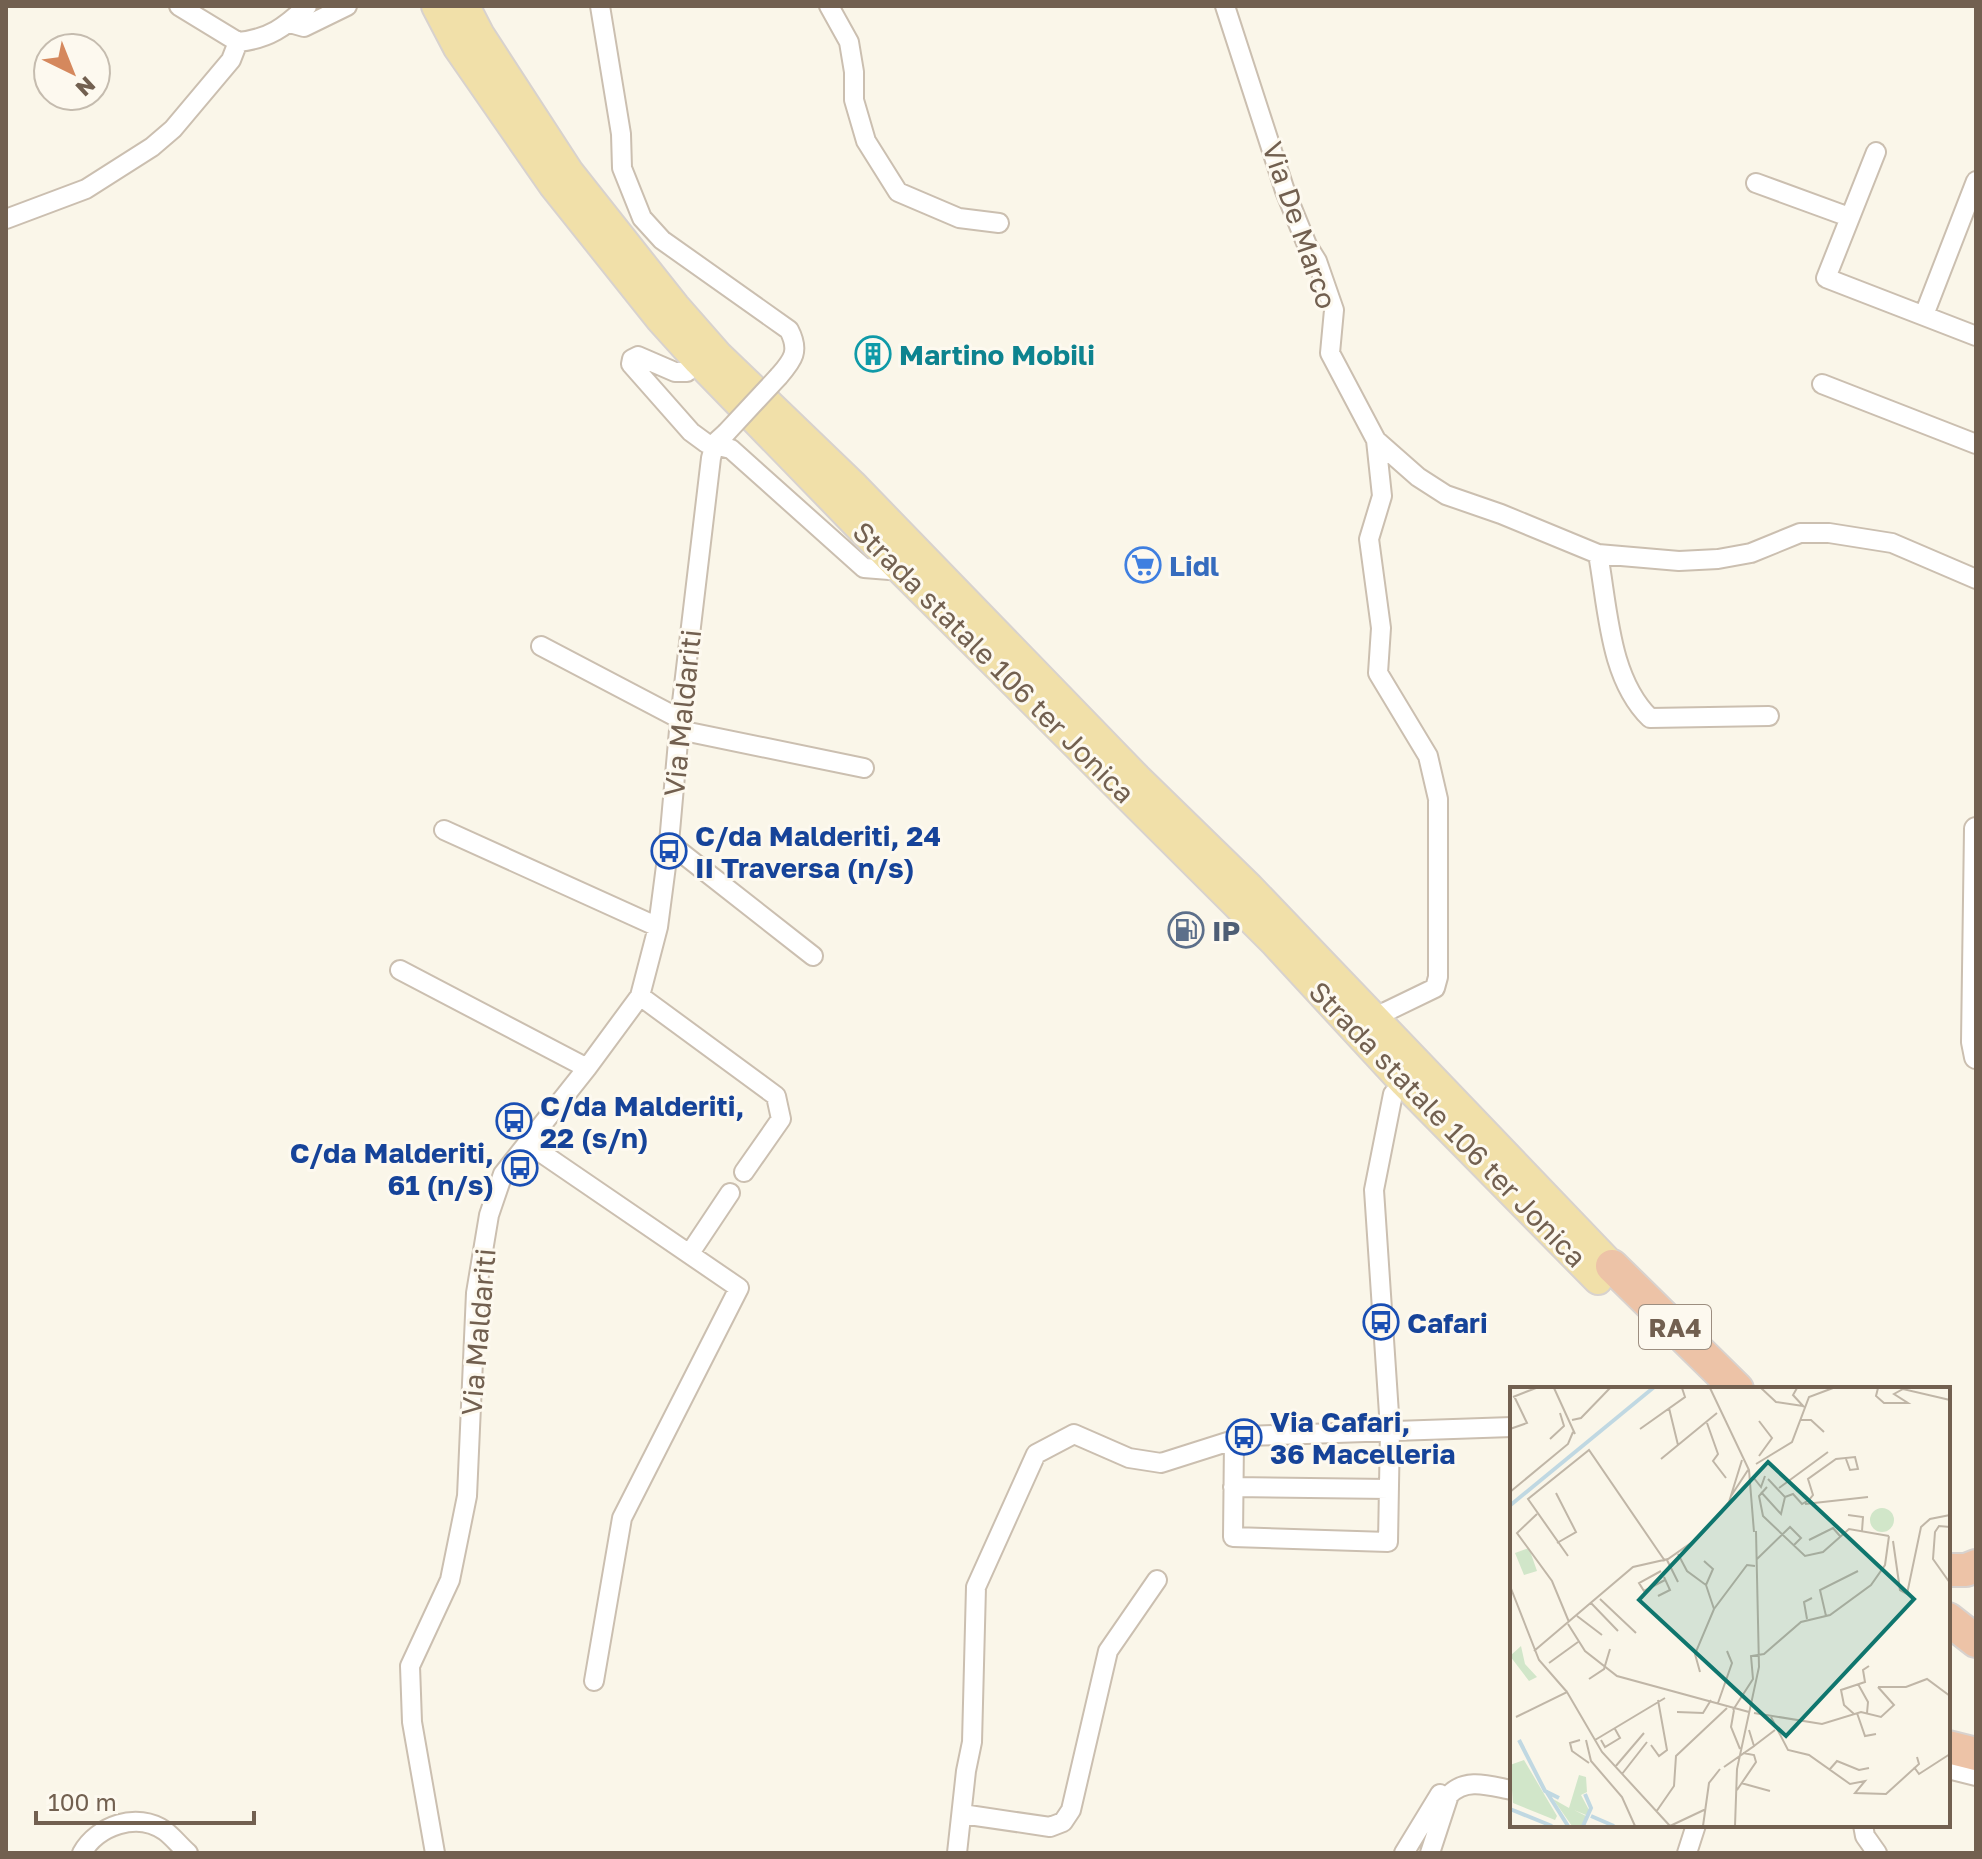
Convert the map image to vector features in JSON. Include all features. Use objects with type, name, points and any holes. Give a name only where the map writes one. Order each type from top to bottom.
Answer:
[{"type":"highway","name":"RA4","points":[[1605,1273],[1703,1387]]},
{"type":"highway","name":"RA4","points":[[1605,1273],[1735,1387]]},
{"type":"highway","points":[[1950,1570],[1966,1570],[1976,1566]]},
{"type":"highway","points":[[1950,1596],[1976,1615]]},
{"type":"highway","points":[[1950,1621],[1976,1641]]},
{"type":"highway","points":[[1950,1634],[1976,1648]]},
{"type":"highway","points":[[1950,1748],[1976,1754]]},
{"type":"main road","name":"Strada statale 106 ter Jonica","points":[[436,6],[458,48],[553,185],[660,319],[698,361],[902,571],[1274,942],[1404,1083],[1605,1273]]},
{"type":"main road","name":"Strada statale 106 ter Jonica","points":[[465,6],[480,35],[569,172],[675,306],[718,355],[852,484],[1137,778],[1249,887],[1605,1273]]},
{"type":"street","points":[[179,6],[238,42],[260,40],[290,23],[307,6]]},
{"type":"street","points":[[290,23],[304,27],[347,6]]},
{"type":"street","points":[[600,6],[621,134],[622,168],[642,218],[662,240],[789,330],[796,349],[794,360],[720,438],[706,443],[691,432],[631,364],[632,359],[638,356],[675,372],[687,372],[698,361]]},
{"type":"street","points":[[829,6],[849,42],[854,72],[854,100],[866,141],[898,192],[959,218],[999,223]]},
{"type":"street","name":"Via De Marco","points":[[1225,6],[1285,191],[1307,245],[1317,261],[1334,310],[1330,353],[1376,440]]},
{"type":"street","points":[[6,219],[86,189],[152,147],[173,129],[231,60],[238,42]]},
{"type":"street","points":[[1876,152],[1826,278],[1976,336]]},
{"type":"street","points":[[1924,315],[1976,181]]},
{"type":"street","points":[[1756,183],[1849,217]]},
{"type":"street","points":[[1822,384],[1976,444]]},
{"type":"street","points":[[720,438],[864,568],[902,571]]},
{"type":"street","name":"Via Maldariti","points":[[435,1853],[412,1722],[410,1666],[450,1580],[467,1496],[476,1293],[489,1215],[503,1174],[640,996],[658,927],[711,458],[720,438]]},
{"type":"street","points":[[1373,1018],[1435,988],[1438,977],[1438,799],[1428,756],[1378,673],[1380,613],[1369,539],[1382,496],[1376,440]]},
{"type":"street","points":[[1376,440],[1418,477],[1446,495],[1598,554],[1679,561],[1718,559],[1751,553],[1800,533],[1829,533],[1892,543],[1976,579]]},
{"type":"street","points":[[1598,554],[1619,667],[1638,706],[1650,718],[1769,716]]},
{"type":"street","points":[[541,646],[679,724],[864,768]]},
{"type":"street","points":[[1976,829],[1973,1042],[1976,1057]]},
{"type":"street","points":[[444,830],[658,927]]},
{"type":"street","points":[[669,843],[813,956]]},
{"type":"street","points":[[400,970],[587,1068]]},
{"type":"street","points":[[640,996],[776,1096],[781,1119],[744,1172]]},
{"type":"street","points":[[1234,1440],[1233,1537],[1388,1542],[1390,1429],[1374,1190],[1393,1094],[1404,1083]]},
{"type":"street","points":[[527,1143],[739,1288],[622,1518],[594,1681]]},
{"type":"street","points":[[690,1253],[730,1193]]},
{"type":"street","points":[[957,1853],[972,1742],[976,1587],[1036,1454],[1074,1434],[1129,1458],[1161,1463],[1246,1436],[1510,1427]]},
{"type":"street","points":[[1233,1487],[1389,1489]]},
{"type":"street","points":[[962,1814],[1050,1827],[1063,1822],[1071,1810],[1108,1651],[1157,1580]]},
{"type":"street","points":[[1950,1770],[1976,1776]]},
{"type":"street","points":[[1430,1853],[1449,1795],[1456,1788],[1469,1783],[1510,1790]]},
{"type":"street","points":[[1404,1853],[1441,1792],[1449,1795]]},
{"type":"street","points":[[82,1853],[98,1833],[117,1824],[139,1822],[163,1829],[188,1853]]},
{"type":"street","points":[[1687,1853],[1695,1827]]},
{"type":"street","points":[[1863,1827],[1865,1836],[1877,1853]]},
{"type":"place","name":"Martino Mobili","points":[[873,354]]},
{"type":"place","name":"Lidl","points":[[1143,565]]},
{"type":"place","name":"C/da Malderiti, 24 II Traversa (n/s)","points":[[669,851]]},
{"type":"place","name":"IP","points":[[1186,930]]},
{"type":"place","name":"C/da Malderiti, 22 (s/n)","points":[[514,1121]]},
{"type":"place","name":"C/da Malderiti, 61 (n/s)","points":[[520,1168]]},
{"type":"place","name":"Cafari","points":[[1381,1322]]},
{"type":"place","name":"Via Cafari, 36 Macelleria","points":[[1244,1437]]}]
